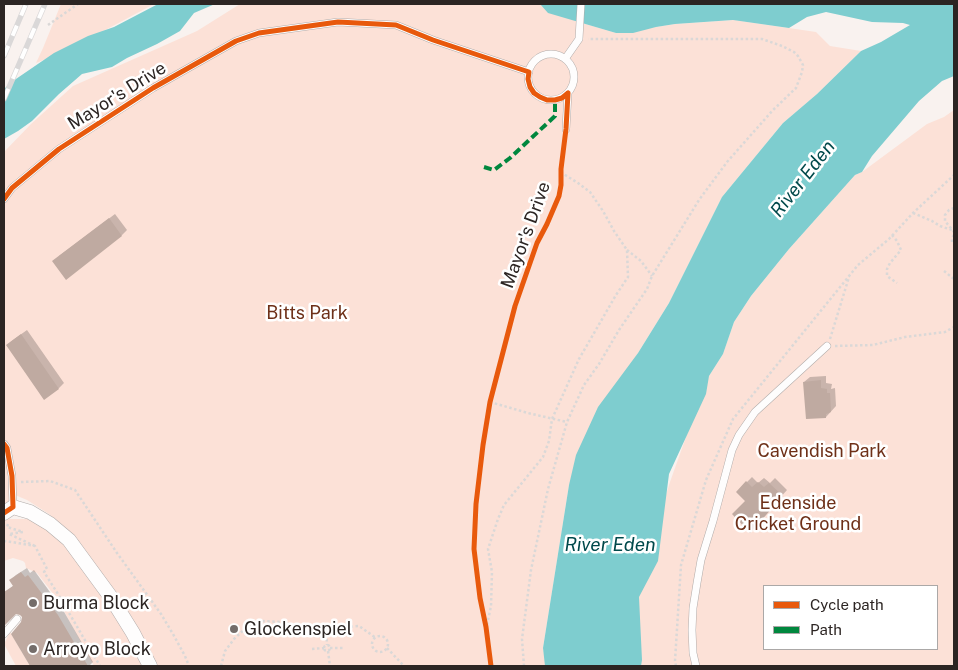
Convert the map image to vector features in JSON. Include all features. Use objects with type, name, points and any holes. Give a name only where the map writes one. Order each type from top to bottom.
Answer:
[{"type":"street","points":[[9,510],[30,512],[50,524],[68,540],[110,596],[133,633],[150,666]]},
{"type":"lane","points":[[565,58],[579,39],[581,4]]},
{"type":"lane","name":"Mayor's Drive","points":[[4,199],[12,188],[59,149],[137,98],[236,41],[259,33],[338,22],[396,25],[433,40],[529,72]]},
{"type":"lane","points":[[550,54],[558,55],[565,58],[574,71],[573,87],[562,98],[555,100],[540,98],[530,87],[529,72],[536,60],[550,54]]},
{"type":"lane","points":[[566,129],[568,93]]},
{"type":"lane","points":[[696,666],[693,653],[692,630],[696,583],[732,450],[739,435],[755,412],[827,346]]},
{"type":"lane","points":[[4,444],[7,448],[12,476],[9,510]]},
{"type":"lane","points":[[4,634],[17,619]]},
{"type":"path","points":[[48,24],[78,4]]},
{"type":"path","points":[[524,666],[522,639],[531,570],[548,489],[567,422],[584,385],[647,289],[652,276],[699,200],[727,162],[773,110],[796,88],[803,65],[794,52],[762,39],[579,39]]},
{"type":"path","points":[[562,173],[590,192],[627,250],[641,261],[652,276]]},
{"type":"path","points":[[954,175],[913,213],[954,232]]},
{"type":"path","points":[[954,208],[945,215],[945,221],[954,232]]},
{"type":"path","points":[[954,232],[952,238],[954,244]]},
{"type":"path","points":[[892,235],[897,240],[901,250],[890,263],[887,276],[897,283]]},
{"type":"path","points":[[486,627],[491,606],[492,572],[488,549],[498,519],[504,505],[543,457],[549,442],[552,419],[579,359],[628,277],[627,250]]},
{"type":"path","points":[[944,271],[954,279]]},
{"type":"path","points":[[850,276],[827,346],[873,345],[905,337],[945,332],[954,327]]},
{"type":"path","points":[[490,402],[567,422]]},
{"type":"path","points":[[20,482],[50,481],[75,490],[161,614],[189,666]]},
{"type":"path","points":[[9,510],[7,527],[23,532],[9,534],[35,546],[47,569],[44,572],[100,666]]},
{"type":"path","points":[[4,542],[35,546]]},
{"type":"path","points":[[221,666],[225,651],[234,639],[249,625],[268,620],[294,625],[306,630],[358,626],[376,638]]},
{"type":"path","points":[[326,628],[330,666]]},
{"type":"path","points":[[381,636],[388,643],[387,648],[384,652],[376,651],[372,644],[376,638],[381,636]]},
{"type":"path","points":[[312,649],[343,648]]},
{"type":"path","points":[[387,648],[404,666]]},
{"type":"green space","points":[[61,4],[154,4],[68,50],[36,63]]},
{"type":"green space","name":"Bitts Park","points":[[240,4],[540,4],[543,7],[586,24],[616,33],[675,24],[734,20],[816,32],[830,46],[861,51],[817,94],[783,123],[722,197],[669,303],[638,353],[569,485],[543,648],[546,666],[154,666],[75,541],[49,514],[15,495],[7,508],[5,520],[28,519],[45,525],[58,536],[108,601],[145,666],[94,666],[58,600],[37,573],[26,568],[23,561],[13,558],[4,561],[4,152],[31,124],[73,86],[197,31]]},
{"type":"green space","name":"Cavendish Park","points":[[954,110],[954,666],[633,666],[635,609],[653,536],[697,406],[709,376],[723,354],[734,322],[751,296],[789,249],[855,175],[862,172],[927,124],[944,117]]},
{"type":"green space","points":[[10,632],[30,666],[16,666],[4,644]]},
{"type":"water","points":[[158,4],[215,4],[194,13],[180,31],[157,44],[112,67],[82,74],[32,121],[4,139],[4,89],[13,81],[54,53],[88,36],[114,27]]},
{"type":"water","name":"River Eden","points":[[540,4],[954,4],[954,76],[942,81],[919,101],[872,156],[862,172],[855,175],[789,249],[751,296],[734,322],[723,354],[709,376],[706,394],[669,474],[658,561],[639,597],[641,666],[545,666],[543,648],[569,485],[576,455],[598,407],[638,353],[669,303],[722,197],[783,123],[817,94],[861,51],[910,25],[872,22],[826,12],[807,17],[789,28],[733,20],[675,24],[633,33],[616,33],[548,13]]},
{"type":"building","points":[[109,218],[122,236],[66,280],[52,261]]},
{"type":"building","points":[[21,334],[59,389],[44,400],[6,345]]},
{"type":"building","points":[[821,380],[821,388],[827,389],[827,393],[830,393],[831,412],[826,414],[826,418],[806,419],[803,382]]},
{"type":"building","points":[[746,481],[752,487],[758,482],[764,487],[769,483],[783,496],[750,533],[732,514],[745,501],[736,492]]},
{"type":"building","points":[[21,572],[25,577],[28,575],[58,615],[88,666],[30,666],[11,634],[21,622],[22,617],[16,614],[5,625],[4,622],[4,592],[13,586],[9,580]]},
{"type":"railway","points":[[4,56],[26,4]]},
{"type":"railway","points":[[4,99],[45,4]]},
{"type":"marked path","points":[[484,167],[494,170],[510,158],[555,116],[555,100]]},
{"type":"cycle path","points":[[4,199],[12,188],[59,149],[153,88],[236,41],[259,33],[338,22],[396,25],[433,40],[529,72],[530,87],[534,93],[547,100],[562,98],[568,93]]},
{"type":"cycle path","points":[[491,666],[474,549],[476,504],[483,445],[490,402],[515,306],[537,243],[559,196],[568,93]]},
{"type":"cycle path","points":[[4,444],[7,448],[12,476],[13,507],[4,513]]},
{"type":"place","name":"Burma Block","points":[[33,603]]},
{"type":"place","name":"Glockenspiel","points":[[234,629]]},
{"type":"place","name":"Arroyo Block","points":[[33,649]]},
{"type":"park label","name":"Edenside Cricket Ground","points":[[798,513]]}]
